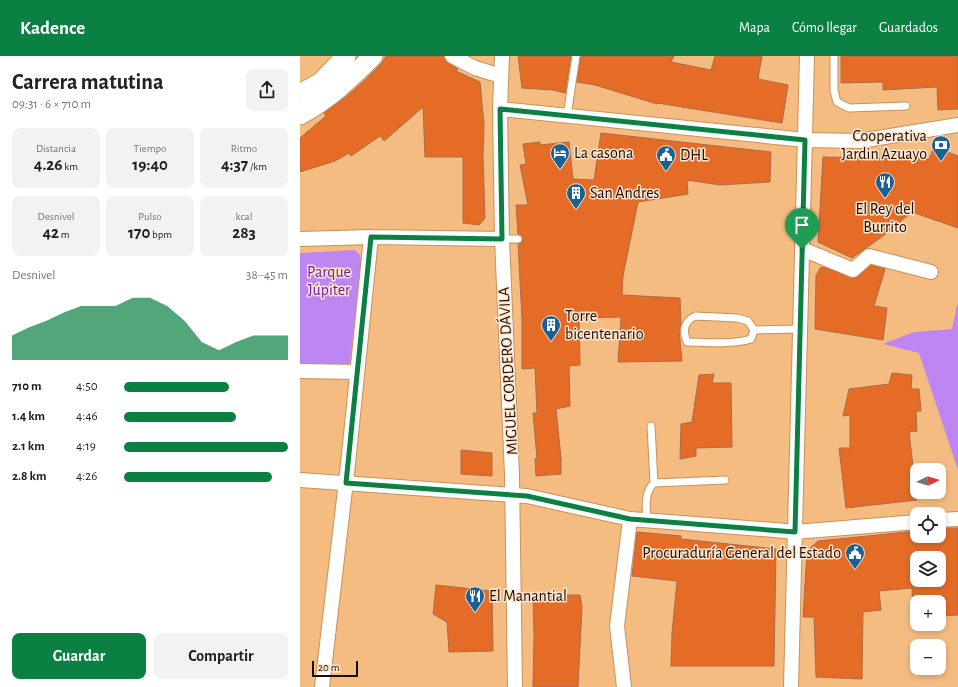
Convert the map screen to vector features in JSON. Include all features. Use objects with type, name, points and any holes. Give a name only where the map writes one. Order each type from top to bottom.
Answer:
[{"type":"main road","points":[[300,94],[321,82],[346,56]]},
{"type":"main road","points":[[300,115],[329,97],[373,56]]},
{"type":"street","points":[[452,56],[475,68],[501,76]]},
{"type":"street","name":"MIGUEL CORDERO DÁVILA","points":[[502,56],[500,109],[502,239],[513,495],[516,687]]},
{"type":"street","points":[[791,687],[807,56]]},
{"type":"street","points":[[500,109],[805,140],[860,142],[958,125]]},
{"type":"street","points":[[300,239],[371,237],[502,239]]},
{"type":"street","points":[[322,687],[346,483],[371,237]]},
{"type":"street","points":[[802,249],[853,270],[868,256],[931,272]]},
{"type":"street","points":[[300,371],[357,372]]},
{"type":"street","points":[[300,480],[527,496],[630,519],[795,532],[910,523]]},
{"type":"street","points":[[624,687],[617,626],[630,519]]},
{"type":"street","points":[[946,520],[958,519]]},
{"type":"lane","points":[[567,116],[576,56]]},
{"type":"lane","points":[[834,56],[834,91],[837,102],[849,108],[906,106]]},
{"type":"lane","points":[[502,239],[518,239]]},
{"type":"lane","points":[[695,316],[737,318],[748,321],[754,330],[751,338],[742,342],[687,342],[685,336],[685,326],[689,320],[695,316]]},
{"type":"lane","points":[[754,330],[800,329]]},
{"type":"lane","points":[[651,426],[654,483]]},
{"type":"lane","points":[[646,520],[646,502],[650,487],[654,483],[724,480]]},
{"type":"green space","name":"Parque Júpiter","points":[[354,250],[360,255],[361,263],[350,363],[346,366],[300,365],[300,253]]},
{"type":"green space","points":[[957,305],[958,470],[919,353],[883,344],[914,332],[952,329]]},
{"type":"building","points":[[386,56],[444,56],[448,63],[458,69],[456,71],[480,82],[484,125],[483,156],[485,218],[479,225],[463,223],[463,157],[425,157],[423,107],[384,141],[380,136],[351,156],[349,153],[335,161],[300,172],[300,138],[326,116],[324,113],[346,97],[364,81],[381,64]]},
{"type":"building","points":[[518,56],[571,56],[565,93],[553,90],[522,88]]},
{"type":"building","points":[[581,56],[674,56],[671,62],[711,70],[715,56],[762,56],[758,79],[788,85],[782,123],[657,104],[595,85],[577,82]]},
{"type":"building","points":[[841,56],[958,56],[958,109],[938,110],[937,87],[883,90],[883,82],[841,83]]},
{"type":"building","points":[[601,133],[771,152],[770,182],[720,185],[687,180],[688,194],[638,202],[623,276],[622,295],[680,298],[681,324],[679,330],[682,361],[618,362],[621,317],[579,318],[580,365],[569,366],[570,406],[556,409],[561,458],[561,474],[536,476],[535,459],[537,458],[533,413],[537,413],[535,368],[522,369],[522,319],[518,244],[522,242],[523,239],[521,235],[518,234],[516,205],[528,205],[520,165],[526,164],[523,144],[540,142],[540,145],[569,142],[573,179],[594,180]]},
{"type":"building","points":[[934,147],[958,156],[958,228],[912,212],[883,236],[852,258],[818,242],[823,157],[929,159]]},
{"type":"building","points":[[871,265],[885,269],[874,306],[887,308],[883,340],[815,329],[816,276],[820,268],[823,267],[854,278],[859,276]]},
{"type":"building","points":[[892,373],[912,375],[911,389],[919,389],[921,411],[916,411],[917,431],[909,432],[913,463],[910,463],[910,499],[917,500],[846,508],[839,448],[850,448],[850,415],[843,416],[849,389],[889,384]]},
{"type":"building","points":[[714,374],[712,383],[731,383],[732,447],[696,448],[696,456],[680,459],[681,424],[692,422],[699,375]]},
{"type":"building","points":[[461,450],[492,453],[492,476],[461,474]]},
{"type":"building","points":[[946,528],[958,528],[958,615],[946,616],[946,595],[912,595],[912,588],[879,591],[881,610],[863,612],[862,679],[816,677],[814,617],[803,617],[807,551],[818,541],[910,532],[910,543],[946,543]]},
{"type":"building","points":[[637,532],[681,536],[681,539],[776,549],[774,666],[671,666],[672,633],[677,581],[632,576]]},
{"type":"building","points":[[436,585],[492,591],[493,651],[449,652],[447,622],[433,614]]},
{"type":"building","points":[[533,595],[580,595],[582,607],[578,687],[533,687]]},
{"type":"place","name":"Cooperativa Jardin Azuayo","points":[[941,162]]},
{"type":"place","name":"La casona","points":[[560,170]]},
{"type":"place","name":"DHL","points":[[666,172]]},
{"type":"place","name":"El Rey del Burrito","points":[[885,199]]},
{"type":"place","name":"San Andres","points":[[576,210]]},
{"type":"place","name":"Torre bicentenario","points":[[551,342]]},
{"type":"place","name":"Procuraduría General del Estado","points":[[855,570]]},
{"type":"place","name":"El Manantial","points":[[475,613]]},
{"type":"route","points":[[500,109],[805,140],[802,249],[795,532],[630,519],[527,496],[346,483],[371,237],[502,239],[500,109]]}]
